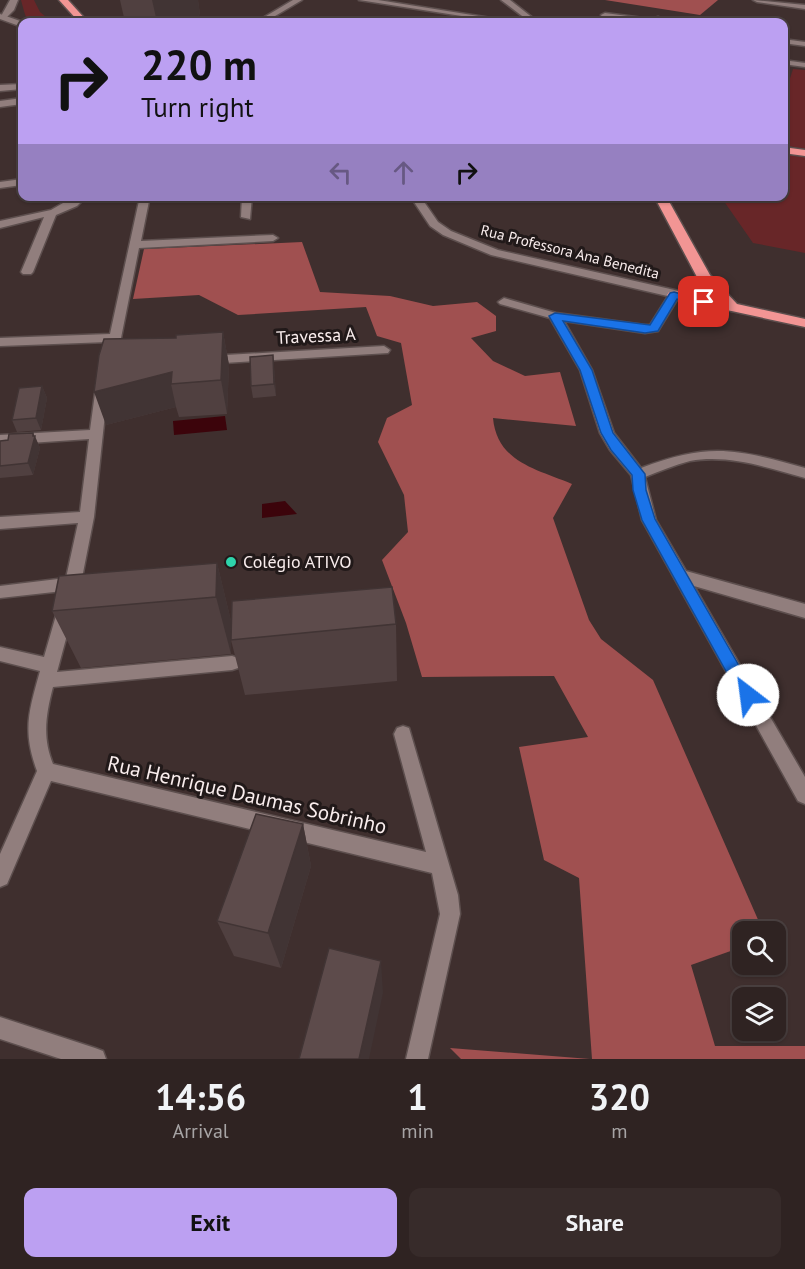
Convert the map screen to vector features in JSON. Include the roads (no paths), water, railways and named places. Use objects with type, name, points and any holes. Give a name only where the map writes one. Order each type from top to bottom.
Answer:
[{"type":"highway","points":[[63,0],[80,18]]},
{"type":"highway","points":[[788,151],[805,153]]},
{"type":"highway","points":[[663,201],[704,277],[732,307]]},
{"type":"highway","points":[[674,295],[699,295],[712,287]]},
{"type":"highway","name":"Rua Professora Ana Benedita","points":[[732,307],[805,323]]},
{"type":"street","points":[[14,0],[10,10],[2,16],[18,23]]},
{"type":"street","points":[[267,18],[298,0]]},
{"type":"street","points":[[363,0],[480,18]]},
{"type":"street","points":[[505,0],[529,18]]},
{"type":"street","points":[[757,0],[805,7]]},
{"type":"street","points":[[516,18],[524,14]]},
{"type":"street","points":[[605,15],[624,18]]},
{"type":"street","points":[[788,42],[805,44]]},
{"type":"street","points":[[788,63],[805,66]]},
{"type":"street","points":[[0,88],[18,88]]},
{"type":"street","points":[[0,104],[18,100]]},
{"type":"street","points":[[0,185],[18,183]]},
{"type":"street","points":[[0,225],[66,209],[76,201]]},
{"type":"street","points":[[0,877],[6,848],[46,771],[37,747],[37,715],[73,583],[87,517],[95,434],[144,201]]},
{"type":"street","points":[[246,217],[247,201]]},
{"type":"street","name":"Rua Professora Ana Benedita","points":[[418,201],[434,224],[464,241],[495,253],[732,307]]},
{"type":"street","points":[[27,272],[51,213]]},
{"type":"street","points":[[135,244],[273,238]]},
{"type":"street","points":[[504,302],[555,316],[645,329],[654,328],[674,295]]},
{"type":"street","points":[[555,316],[586,370],[607,433],[615,447],[638,474],[649,520],[805,795]]},
{"type":"street","points":[[0,342],[115,338]]},
{"type":"street","name":"Travessa A","points":[[198,361],[384,350]]},
{"type":"street","points":[[0,440],[95,434]]},
{"type":"street","points":[[638,474],[682,459],[715,455],[762,461],[805,473]]},
{"type":"street","points":[[0,523],[87,517]]},
{"type":"street","points":[[679,575],[805,610]]},
{"type":"street","points":[[0,592],[73,583]]},
{"type":"street","points":[[0,654],[48,673],[232,663]]},
{"type":"street","points":[[403,734],[437,864],[448,895],[450,914],[417,1059]]},
{"type":"street","name":"Rua Henrique Daumas Sobrinho","points":[[46,771],[437,864]]},
{"type":"street","points":[[0,1028],[95,1059]]},
{"type":"place","name":"Colégio ATIVO","points":[[231,562]]}]
